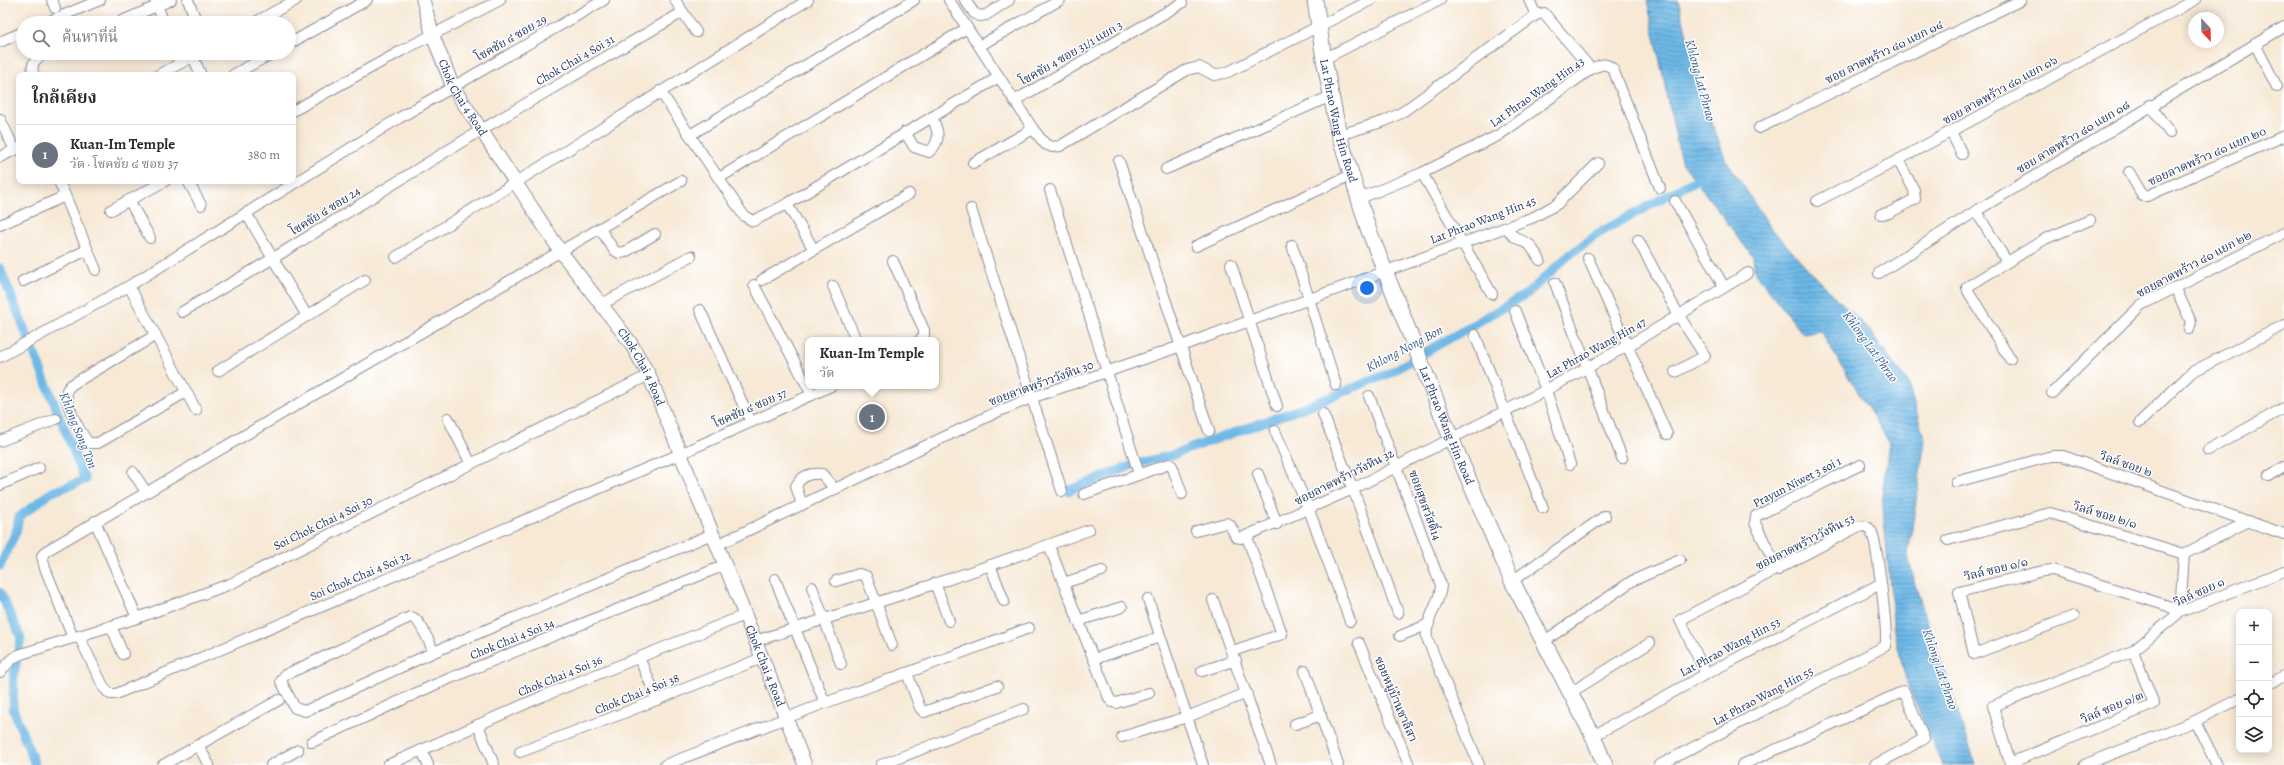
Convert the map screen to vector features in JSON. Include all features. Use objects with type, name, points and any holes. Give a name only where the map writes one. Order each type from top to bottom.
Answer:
[{"type":"main road","name":"Lat Phrao Wang Hin Road","points":[[1315,0],[1324,59],[1339,135],[1358,199],[1385,271],[1451,438],[1512,581],[1593,736],[1605,765]]},
{"type":"street","points":[[61,16],[100,0]]},
{"type":"street","points":[[131,16],[156,3],[171,0]]},
{"type":"street","points":[[188,0],[195,16]]},
{"type":"street","points":[[267,16],[296,0]]},
{"type":"street","points":[[296,40],[367,0]]},
{"type":"street","name":"Chok Chai 4 Road","points":[[423,0],[433,36],[453,87],[561,252],[600,306],[630,342],[649,375],[805,765]]},
{"type":"street","name":"โชคชัย ๔ ซอย 29","points":[[296,183],[453,87],[604,0]]},
{"type":"street","points":[[675,0],[696,32]]},
{"type":"street","points":[[396,257],[808,0]]},
{"type":"street","points":[[690,135],[914,0]]},
{"type":"street","points":[[949,0],[1033,129],[1045,144],[1052,148],[1060,146],[1187,70],[1199,67],[1207,73],[1221,75],[1370,0]]},
{"type":"street","points":[[965,0],[974,13],[980,16],[986,15],[1009,0]]},
{"type":"street","points":[[979,46],[1060,0]]},
{"type":"street","points":[[1324,59],[1440,0]]},
{"type":"street","points":[[1528,0],[1536,15]]},
{"type":"street","name":"ซอย ลาดพร้าว ๔๑ แยก ๑๔","points":[[1759,128],[2022,0]]},
{"type":"street","name":"ซอย ลาดพร้าว ๔๑ แยก ๑๖","points":[[1817,201],[1951,132],[2195,0]]},
{"type":"street","points":[[296,109],[433,36],[494,1]]},
{"type":"street","points":[[156,3],[161,16]]},
{"type":"street","name":"โชคชัย 4 ซอย 31/1 แยก 3","points":[[1014,101],[1182,3]]},
{"type":"street","name":"Chok Chai 4 Soi 31","points":[[481,130],[683,12]]},
{"type":"street","points":[[1339,135],[1385,121],[1400,113],[1536,15],[1544,12],[1591,69]]},
{"type":"street","name":"ซอย ลาดพร้าว ๔๑ แยก ๑๘","points":[[1879,273],[1976,210],[2150,105],[2284,27]]},
{"type":"street","points":[[719,178],[967,28]]},
{"type":"street","points":[[0,42],[16,35]]},
{"type":"street","points":[[2255,44],[2277,87]]},
{"type":"street","points":[[33,72],[32,64],[35,60]]},
{"type":"street","points":[[164,72],[186,60]]},
{"type":"street","points":[[198,60],[200,72]]},
{"type":"street","points":[[238,72],[260,60]]},
{"type":"street","name":"Lat Phrao Wang Hin 43","points":[[1358,199],[1422,173],[1499,135],[1591,69],[1602,63],[1607,64],[1613,69],[1660,188]]},
{"type":"street","points":[[660,91],[748,219],[753,221],[766,216],[787,204],[999,77]]},
{"type":"street","points":[[1166,169],[1331,96]]},
{"type":"street","points":[[2150,105],[2170,133]]},
{"type":"street","points":[[905,132],[914,148],[929,152],[936,146],[938,140],[938,131],[932,117]]},
{"type":"street","points":[[0,119],[16,147]]},
{"type":"street","points":[[973,163],[1033,129]]},
{"type":"street","name":"โชคชัย ๔ ซอย 24","points":[[182,312],[272,259],[481,130]]},
{"type":"street","points":[[1951,132],[1962,154]]},
{"type":"street","name":"ซอยลาดพร้าว ๔๑ แยก ๒๐","points":[[2129,172],[2143,196],[2147,196],[2284,136]]},
{"type":"street","points":[[0,157],[16,149]]},
{"type":"street","points":[[1881,214],[1915,200],[1914,190],[1898,160]]},
{"type":"street","points":[[1119,161],[1182,346],[1209,431]]},
{"type":"street","name":"Lat Phrao Wang Hin 45","points":[[1385,271],[1534,217],[1557,204],[1598,163]]},
{"type":"street","points":[[1422,173],[1492,294]]},
{"type":"street","points":[[1196,246],[1350,175]]},
{"type":"street","points":[[137,618],[95,521],[561,252],[681,180]]},
{"type":"street","points":[[59,184],[96,270]]},
{"type":"street","points":[[111,210],[159,184]]},
{"type":"street","points":[[190,184],[201,205]]},
{"type":"street","name":"โชคชัย ๔ ซอย 29","points":[[0,357],[24,346],[129,286],[294,184]]},
{"type":"street","points":[[1050,190],[1136,467]]},
{"type":"street","points":[[805,380],[758,283],[909,194]]},
{"type":"street","points":[[0,225],[65,196]]},
{"type":"street","points":[[130,200],[150,238]]},
{"type":"street","points":[[1676,200],[1724,287]]},
{"type":"street","points":[[787,204],[814,250]]},
{"type":"street","points":[[971,209],[1062,491]]},
{"type":"street","points":[[1976,210],[2007,262]]},
{"type":"street","points":[[246,213],[272,259],[308,316]]},
{"type":"street","points":[[2010,359],[1967,289],[2045,239],[2090,220]]},
{"type":"street","points":[[1506,227],[1513,236],[1530,245],[1540,260]]},
{"type":"street","points":[[600,229],[614,250],[619,253],[625,252],[655,234]]},
{"type":"street","name":"ซอยลาดพร้าว ๔๑ แยก ๒๒","points":[[2052,393],[2141,305],[2175,286],[2284,233]]},
{"type":"street","points":[[1638,240],[1679,316],[1705,356],[1675,372]]},
{"type":"street","points":[[1292,245],[1310,298],[1336,385]]},
{"type":"street","points":[[22,281],[88,250]]},
{"type":"street","points":[[600,306],[691,256]]},
{"type":"street","points":[[1588,258],[1626,346],[1667,434]]},
{"type":"street","points":[[893,261],[924,330],[922,337]]},
{"type":"street","points":[[1231,264],[1277,406]]},
{"type":"street","name":"ซอยลาดพร้าววังหิน 30","points":[[434,652],[419,622],[413,617],[410,617],[285,674],[281,681],[295,708],[305,711],[434,652],[802,505],[1031,398],[1107,373],[1385,271]]},
{"type":"street","name":"Lat Phrao Wang Hin 47","points":[[1451,438],[1546,390],[1626,346],[1679,316],[1748,273]]},
{"type":"street","points":[[218,371],[365,280]]},
{"type":"street","points":[[1555,283],[1622,458]]},
{"type":"street","points":[[129,286],[196,410]]},
{"type":"street","points":[[833,286],[855,337]]},
{"type":"street","points":[[2175,286],[2191,322],[2190,329]]},
{"type":"street","points":[[700,310],[751,422]]},
{"type":"street","points":[[1516,311],[1546,390],[1570,464]]},
{"type":"street","points":[[2140,422],[2192,372],[2284,325]]},
{"type":"street","points":[[156,335],[71,385],[67,390],[67,402],[84,437],[88,442],[98,443],[186,392]]},
{"type":"street","points":[[1475,335],[1543,508]]},
{"type":"street","name":"Soi Chok Chai 4 Soi 30","points":[[8,662],[76,637],[137,618],[230,584],[649,375]]},
{"type":"street","points":[[809,389],[812,395]]},
{"type":"street","name":"โชคชัย ๔ ซอย 37","points":[[680,454],[825,389]]},
{"type":"street","name":"ซอยสุขสวัสดิ์14","points":[[1369,396],[1440,585],[1441,592],[1429,624],[1427,638],[1479,765]]},
{"type":"street","points":[[2208,450],[2284,408]]},
{"type":"street","points":[[1323,414],[1353,489],[1398,613]]},
{"type":"street","points":[[448,418],[471,464]]},
{"type":"street","points":[[0,441],[56,419]]},
{"type":"street","points":[[1275,431],[1309,510],[1350,621]]},
{"type":"street","name":"ซอยลาดพร้าววังหิน 32","points":[[1247,537],[1353,489],[1451,438]]},
{"type":"street","name":"Soi Chok Chai 4 Soi 32","points":[[95,521],[46,550],[42,556],[76,637],[104,688],[110,694],[116,694],[680,454]]},
{"type":"street","name":"วิลล์ ซอย ๒","points":[[1956,482],[2057,455],[2284,534]]},
{"type":"street","points":[[1084,494],[1136,467],[1169,464],[1172,466],[1182,494]]},
{"type":"street","name":"Prayun Niwet 3 soi 1","points":[[1778,570],[1755,523],[1756,516],[1860,465]]},
{"type":"street","points":[[2269,476],[2284,467]]},
{"type":"street","points":[[0,485],[39,468]]},
{"type":"street","points":[[133,472],[146,492]]},
{"type":"street","points":[[802,505],[796,486],[800,480],[808,474],[822,474],[835,489]]},
{"type":"street","points":[[1258,474],[1277,524]]},
{"type":"street","name":"วิลล์ ซอย ๒/๑","points":[[1948,540],[2050,513],[2184,554]]},
{"type":"street","points":[[1512,581],[1604,516]]},
{"type":"street","points":[[2180,612],[2184,554],[2249,521]]},
{"type":"street","points":[[1196,531],[1226,523],[1230,525],[1236,537],[1247,537],[1282,634],[1202,671]]},
{"type":"street","name":"ซอยลาดพร้าววังหิน 53","points":[[1706,674],[1680,620],[1778,570],[1857,527],[1864,526],[1872,532],[1887,641],[1878,651]]},
{"type":"street","points":[[755,641],[877,603],[1049,546],[1089,530]]},
{"type":"street","points":[[1049,546],[1112,702],[1149,693]]},
{"type":"street","points":[[1543,642],[1632,581],[1680,560]]},
{"type":"street","name":"Chok Chai 4 Soi 34","points":[[312,742],[434,685],[725,565]]},
{"type":"street","points":[[990,565],[1004,602]]},
{"type":"street","name":"วิลล์ ซอย ๑/๑","points":[[2074,616],[1974,654],[1959,592],[2043,571],[2053,570],[2168,606],[2180,612]]},
{"type":"street","points":[[1063,583],[1102,571]]},
{"type":"street","name":"วิลล์ ซอย ๑","points":[[2133,651],[2180,612],[2284,571]]},
{"type":"street","points":[[836,581],[862,574],[866,576],[892,645]]},
{"type":"street","points":[[775,579],[825,703]]},
{"type":"street","points":[[935,583],[949,621]]},
{"type":"street","name":"Lat Phrao Wang Hin 53","points":[[1593,736],[1706,674],[1880,584]]},
{"type":"street","points":[[812,587],[841,664]]},
{"type":"street","points":[[1148,599],[1203,765]]},
{"type":"street","points":[[1213,600],[1234,656],[1271,765]]},
{"type":"street","points":[[1078,620],[1122,607]]},
{"type":"street","name":"Chok Chai 4 Soi 36","points":[[388,765],[478,725],[745,615]]},
{"type":"street","points":[[1400,636],[1429,624]]},
{"type":"street","points":[[111,626],[123,654]]},
{"type":"street","points":[[665,765],[825,703],[1029,628]]},
{"type":"street","points":[[1094,659],[1160,636]]},
{"type":"street","name":"ซอยหมู่บ้านชาลิสา","points":[[1358,643],[1409,765]]},
{"type":"street","points":[[1570,693],[1650,643]]},
{"type":"street","name":"Lat Phrao Wang Hin 55","points":[[1660,765],[1878,651]]},
{"type":"street","name":"วิลล์ ซอย ๑/๓","points":[[2133,651],[2154,704],[2010,763],[1993,706],[2133,651]]},
{"type":"street","points":[[639,658],[658,700]]},
{"type":"street","name":"Chok Chai 4 Soi 38","points":[[520,752],[658,700],[762,658]]},
{"type":"street","points":[[1305,671],[1338,765]]},
{"type":"street","points":[[907,673],[920,708],[924,712],[997,686]]},
{"type":"street","points":[[2272,682],[2284,676]]},
{"type":"street","points":[[1744,765],[1903,692],[1924,739],[1875,765]]},
{"type":"street","points":[[1122,737],[1187,717],[1247,693]]},
{"type":"street","points":[[163,765],[279,700]]},
{"type":"street","points":[[2084,765],[2195,720],[2236,700]]},
{"type":"street","points":[[881,765],[1024,709]]},
{"type":"street","points":[[1295,724],[1321,715]]},
{"type":"street","points":[[2195,720],[2217,765]]},
{"type":"street","points":[[478,725],[494,765]]},
{"type":"street","points":[[198,745],[209,765]]},
{"type":"street","points":[[271,765],[298,750]]},
{"type":"street","points":[[422,750],[428,765]]},
{"type":"water","name":"Khlong Lat Phrao","points":[[1647,0],[1678,0],[1705,105],[1725,158],[1771,228],[1809,270],[1869,330],[1907,381],[1925,440],[1908,555],[1915,585],[1976,765],[1942,765],[1907,683],[1894,631],[1882,495],[1889,442],[1820,331],[1803,334],[1755,273],[1753,257],[1681,161]]},
{"type":"waterway","name":"Khlong Nong Bon","points":[[1068,491],[1135,464],[1172,455],[1300,409],[1388,374],[1528,293],[1568,256],[1599,233],[1705,175]]},
{"type":"waterway","name":"Khlong Song Ton","points":[[0,268],[85,480],[52,492],[19,517],[16,532],[0,566]]},
{"type":"waterway","name":"Khlong Song Ton","points":[[0,592],[21,638],[14,674],[13,709],[35,765]]},
{"type":"place","name":"Kuan-Im Temple","points":[[872,417]]}]
